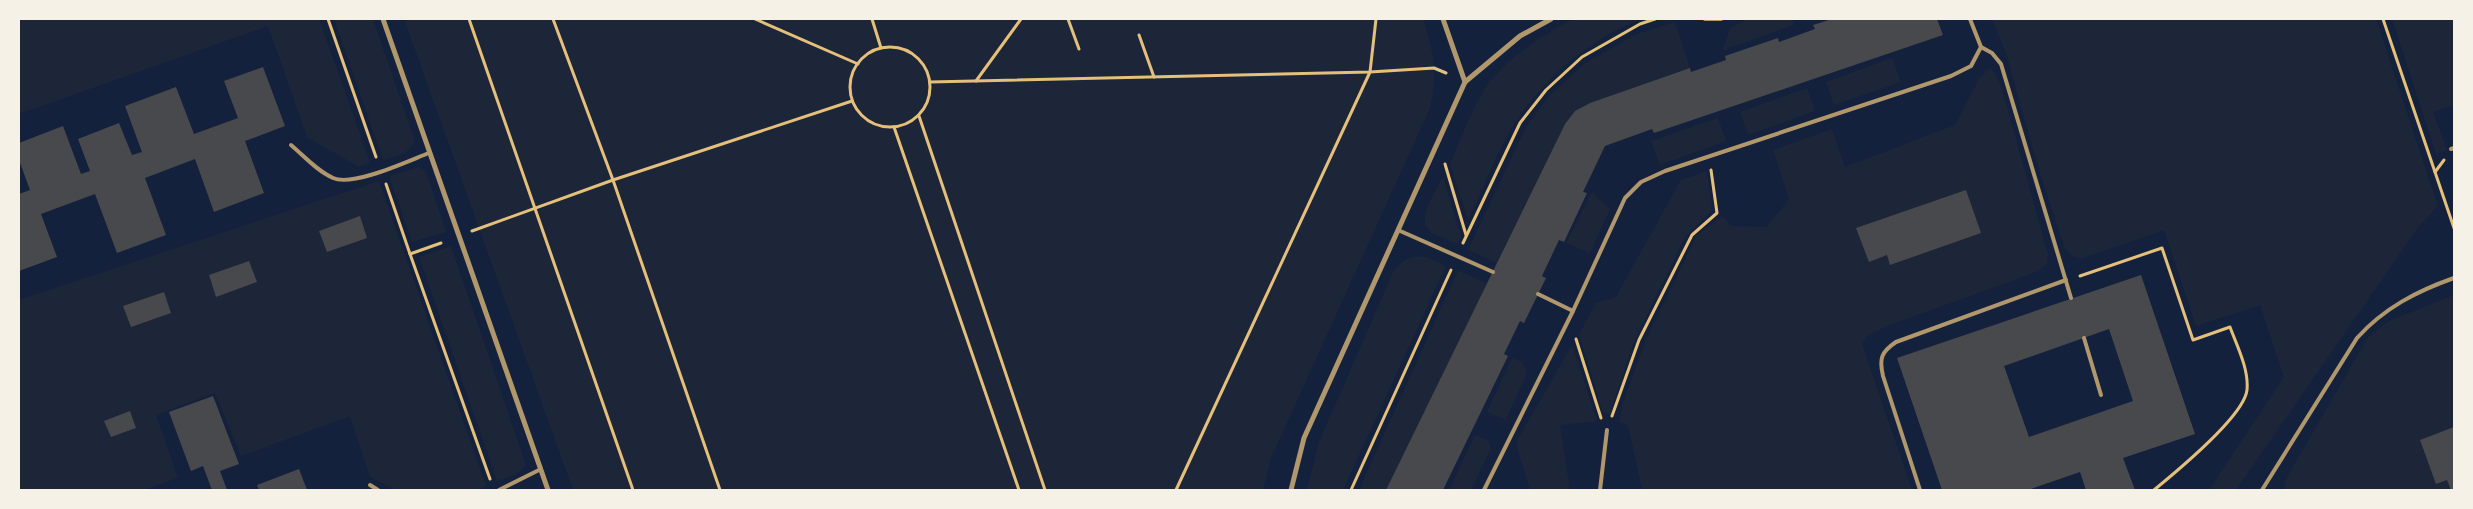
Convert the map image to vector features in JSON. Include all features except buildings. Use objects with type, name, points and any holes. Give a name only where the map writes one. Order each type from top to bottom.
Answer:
[{"type":"street","points":[[383,19],[548,490]]},
{"type":"street","points":[[1443,19],[1465,82]]},
{"type":"street","points":[[1291,490],[1304,438],[1465,82],[1520,36],[1551,19]]},
{"type":"lane","points":[[1705,19],[1720,19]]},
{"type":"lane","points":[[1970,19],[1980,47],[1992,53],[2001,64],[2072,298]]},
{"type":"lane","points":[[1484,490],[1570,318],[1625,198],[1641,182],[1665,171],[1951,76],[1971,66],[1980,47]]},
{"type":"lane","points":[[290,145],[324,173],[335,179],[349,180],[381,171],[429,153]]},
{"type":"lane","points":[[1398,230],[1493,272]]},
{"type":"lane","points":[[2262,490],[2357,338],[2373,320],[2408,297],[2454,278]]},
{"type":"lane","points":[[1920,490],[1882,376],[1880,361],[1885,349],[1896,342],[2066,280]]},
{"type":"lane","points":[[1538,294],[1573,311]]},
{"type":"lane","points":[[2084,338],[2101,395]]},
{"type":"lane","points":[[1600,490],[1607,430]]},
{"type":"lane","points":[[499,490],[541,469]]},
{"type":"lane","points":[[370,485],[378,490]]},
{"type":"path","points":[[328,19],[491,481]]},
{"type":"path","points":[[469,19],[634,490]]},
{"type":"path","points":[[554,19],[613,180],[720,490]]},
{"type":"path","points":[[756,19],[858,64]]},
{"type":"path","points":[[872,19],[881,48]]},
{"type":"path","points":[[976,81],[1020,19]]},
{"type":"path","points":[[1068,19],[1079,49]]},
{"type":"path","points":[[1176,490],[1370,72],[1376,19]]},
{"type":"path","points":[[1351,490],[1457,256],[1520,124],[1546,90],[1582,57],[1640,24],[1655,19]]},
{"type":"path","points":[[2383,19],[2454,228]]},
{"type":"path","points":[[1139,35],[1154,77]]},
{"type":"path","points":[[881,48],[900,48],[911,53],[920,61],[930,82],[927,103],[920,116],[904,125],[883,127],[864,118],[852,101],[850,88],[852,75],[858,64],[866,55],[881,48]]},
{"type":"path","points":[[930,82],[1370,72],[1434,68],[1465,82]]},
{"type":"path","points":[[468,233],[613,180],[852,101]]},
{"type":"path","points":[[920,116],[1045,490]]},
{"type":"path","points":[[894,127],[1019,490]]},
{"type":"path","points":[[1438,142],[1467,236]]},
{"type":"path","points":[[1607,430],[1639,340],[1692,235],[1716,213],[1710,157]]},
{"type":"path","points":[[410,254],[441,243]]},
{"type":"path","points":[[2066,280],[2162,248],[2193,340],[2230,327],[2245,372],[2247,391],[2228,422],[2154,490]]},
{"type":"path","points":[[1570,318],[1596,406],[1607,430]]},
{"type":"shaded area","points":[[19,19],[319,19],[370,162],[359,167],[307,137],[268,26],[19,114]]},
{"type":"shaded area","points":[[334,19],[373,19],[415,142],[405,153],[383,160]]},
{"type":"shaded area","points":[[404,19],[1423,19],[1434,63],[1434,84],[1430,108],[1271,458],[1263,490],[573,490]]},
{"type":"shaded area","points":[[1573,19],[1640,19],[1586,49],[1554,75],[1540,90],[1508,134],[1468,220],[1450,164],[1476,105],[1486,87],[1503,67],[1538,40]]},
{"type":"shaded area","points":[[1748,19],[1792,19],[1794,25],[1723,50],[1730,28]]},
{"type":"shaded area","points":[[1992,19],[2376,19],[2438,206],[2419,226],[2236,490],[2209,490],[2284,377],[2260,305],[2196,326],[2164,230],[2083,258],[2074,257],[2065,249],[2037,164],[2006,53]]},
{"type":"shaded area","points":[[2392,19],[2454,19],[2454,105],[2433,112],[2447,150],[2436,154]]},
{"type":"shaded area","points":[[1675,22],[1690,68],[1590,103],[1575,111],[1565,124],[1497,263],[1468,250],[1526,127],[1549,96],[1585,63],[1637,34]]},
{"type":"shaded area","points":[[1892,58],[1901,82],[1834,105],[1826,82]]},
{"type":"shaded area","points":[[1990,68],[1996,75],[2002,89],[2048,254],[2047,264],[2036,272],[1887,326],[1867,336],[1862,344],[1912,490],[1642,490],[1628,425],[1619,422],[1623,402],[1646,340],[1697,235],[1722,216],[1732,226],[1766,227],[1789,199],[1773,150],[1832,129],[1845,167],[1955,125],[1979,79]]},
{"type":"shaded area","points":[[1807,88],[1815,111],[1748,135],[1740,112]]},
{"type":"shaded area","points":[[1718,118],[1726,141],[1660,165],[1651,141]]},
{"type":"shaded area","points":[[419,167],[426,171],[446,232],[412,242],[389,176]]},
{"type":"shaded area","points":[[1707,171],[1712,210],[1685,237],[1633,344],[1610,414],[1603,413],[1579,334],[1596,303],[1616,297],[1681,180]]},
{"type":"shaded area","points":[[1443,177],[1461,236],[1457,244],[1431,232],[1426,227],[1425,220],[1428,205]]},
{"type":"shaded area","points":[[379,181],[486,486],[476,490],[394,490],[370,477],[350,416],[241,456],[215,393],[156,415],[178,478],[144,490],[19,490],[19,300]]},
{"type":"shaded area","points":[[1592,192],[1610,209],[1590,253],[1566,243]]},
{"type":"shaded area","points":[[451,246],[526,465],[517,474],[497,481],[419,257]]},
{"type":"shaded area","points":[[1412,257],[1427,257],[1446,266],[1343,490],[1307,490],[1319,442],[1394,270],[1405,260]]},
{"type":"shaded area","points":[[1458,270],[1487,284],[1386,490],[1359,490]]},
{"type":"shaded area","points":[[2454,295],[2454,490],[2285,490],[2284,484],[2294,465],[2368,337],[2387,322]]},
{"type":"shaded area","points":[[1572,345],[1597,421],[1560,425],[1570,490],[1530,490],[1517,447],[1518,439]]},
{"type":"shaded area","points":[[1512,358],[1522,362],[1527,373],[1506,420],[1487,412]]},
{"type":"shaded area","points":[[1475,435],[1488,440],[1491,448],[1471,490],[1449,490]]}]
